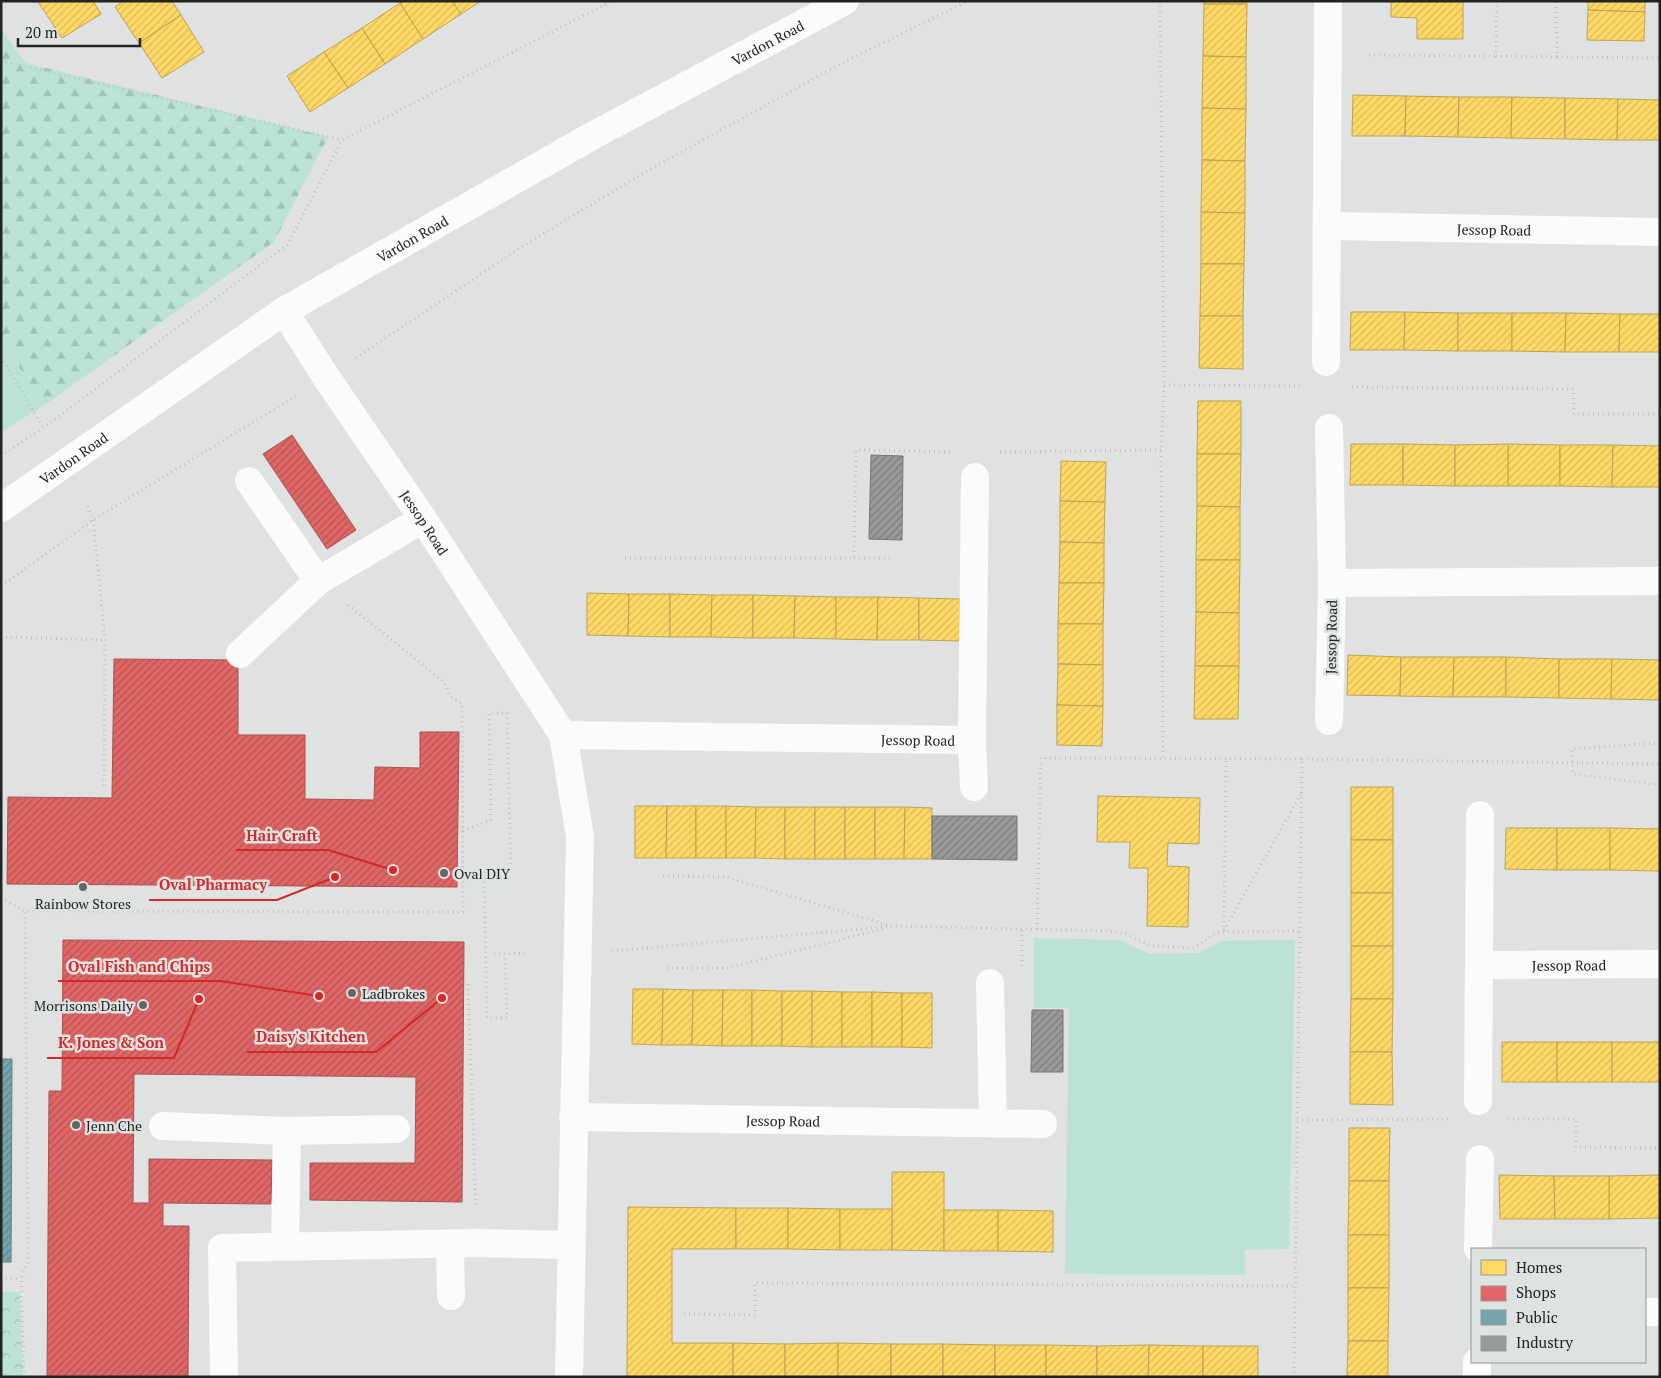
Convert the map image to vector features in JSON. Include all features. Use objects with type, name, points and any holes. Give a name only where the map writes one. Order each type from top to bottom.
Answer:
[{"type":"street","name":"Vardon Road","points":[[1,508],[284,311],[592,136],[845,1]]},
{"type":"street","points":[[1326,362],[1328,1]]},
{"type":"street","name":"Jessop Road","points":[[1328,226],[1660,232]]},
{"type":"street","name":"Jessop Road","points":[[284,311],[326,378],[423,519],[563,735],[580,836],[570,1245],[569,1377]]},
{"type":"street","name":"Jessop Road","points":[[1329,428],[1332,583],[1329,721]]},
{"type":"street","name":"Jessop Road","points":[[974,787],[972,740],[975,477]]},
{"type":"street","points":[[249,481],[318,580]]},
{"type":"street","points":[[240,654],[318,580],[423,519]]},
{"type":"street","name":"Jessop Road","points":[[1332,583],[1660,581]]},
{"type":"street","name":"Jessop Road","points":[[563,735],[972,740]]},
{"type":"street","points":[[1478,1101],[1480,815]]},
{"type":"street","name":"Jessop Road","points":[[1479,965],[1660,964]]},
{"type":"street","points":[[990,983],[993,1124]]},
{"type":"street","name":"Jessop Road","points":[[573,1117],[1043,1124]]},
{"type":"street","points":[[163,1126],[287,1131],[396,1129]]},
{"type":"street","points":[[285,1246],[287,1131]]},
{"type":"street","points":[[1478,1248],[1480,1159]]},
{"type":"street","points":[[224,1377],[222,1248],[478,1243],[570,1245]]},
{"type":"street","points":[[450,1244],[451,1296]]},
{"type":"street","points":[[1646,1312],[1660,1312]]},
{"type":"street","points":[[1477,1363],[1477,1377]]},
{"type":"path","points":[[1,456],[43,428],[288,244],[342,140],[612,1]]},
{"type":"path","points":[[1,586],[93,520],[326,378],[523,246],[647,171],[846,61],[968,1]]},
{"type":"path","points":[[1160,1],[1164,385],[1162,450],[1163,758]]},
{"type":"path","points":[[1496,56],[1497,1]]},
{"type":"path","points":[[1556,1],[1557,57]]},
{"type":"path","points":[[1369,55],[1660,58]]},
{"type":"path","points":[[1,61],[342,140]]},
{"type":"path","points":[[1,357],[47,435]]},
{"type":"path","points":[[1164,385],[1304,386]]},
{"type":"path","points":[[1344,387],[1573,388],[1574,414],[1660,414]]},
{"type":"path","points":[[854,558],[856,450],[958,452]]},
{"type":"path","points":[[996,452],[1162,450]]},
{"type":"path","points":[[88,506],[93,520],[105,640],[104,788]]},
{"type":"path","points":[[625,558],[892,558]]},
{"type":"path","points":[[1,898],[25,911],[463,912],[462,704],[450,696],[444,682],[318,580]]},
{"type":"path","points":[[1,636],[105,640]]},
{"type":"path","points":[[463,832],[491,820],[489,714],[507,713],[511,870],[484,871],[488,1018],[507,1018],[505,954]]},
{"type":"path","points":[[1660,743],[1572,749],[1573,774],[1660,784]]},
{"type":"path","points":[[1037,929],[1040,758],[1302,759],[1660,764]]},
{"type":"path","points":[[1224,932],[1226,759]]},
{"type":"path","points":[[1294,1377],[1302,759]]},
{"type":"path","points":[[1224,932],[1302,792]]},
{"type":"path","points":[[663,876],[726,877],[894,926]]},
{"type":"path","points":[[24,1377],[21,1278],[28,1261],[25,911]]},
{"type":"path","points":[[667,968],[727,968],[894,926]]},
{"type":"path","points":[[606,952],[894,926],[1106,931],[1126,934],[1151,946],[1194,948],[1217,932],[1299,931]]},
{"type":"path","points":[[494,954],[527,953]]},
{"type":"path","points":[[468,984],[478,1243]]},
{"type":"path","points":[[1,1279],[21,1278]]},
{"type":"path","points":[[684,1314],[755,1315],[755,1283],[1295,1286]]},
{"type":"green space","points":[[1,30],[26,63],[328,137],[274,242],[43,406],[1,337]]},
{"type":"green space","points":[[1,337],[43,406],[1,432]]},
{"type":"green space","points":[[1034,938],[1119,940],[1150,954],[1198,953],[1222,941],[1295,940],[1289,1249],[1245,1250],[1245,1275],[1065,1274],[1069,1008],[1034,1008]]},
{"type":"green space","points":[[1,1292],[20,1292],[23,1377],[1,1377]]},
{"type":"building: Homes","points":[[93,1],[101,14],[62,38],[38,2]]},
{"type":"building: Homes","points":[[124,1],[172,1],[181,15],[139,43],[115,7]]},
{"type":"building: Homes","points":[[403,1],[452,1],[461,14],[423,39],[400,3]]},
{"type":"building: Homes","points":[[452,1],[481,1],[461,14]]},
{"type":"building: Homes","points":[[1204,1],[1247,1],[1247,4],[1204,4]]},
{"type":"building: Homes","points":[[1391,1],[1463,1],[1463,39],[1417,39],[1417,18],[1391,17]]},
{"type":"building: Homes","points":[[1588,1],[1645,1],[1645,12],[1588,10]]},
{"type":"building: Homes","points":[[400,3],[423,39],[385,64],[362,28]]},
{"type":"building: Homes","points":[[1204,4],[1247,4],[1246,57],[1203,56]]},
{"type":"building: Homes","points":[[1588,10],[1645,12],[1644,41],[1587,40]]},
{"type":"building: Homes","points":[[181,15],[204,52],[162,78],[139,43]]},
{"type":"building: Homes","points":[[362,28],[385,64],[348,88],[324,52]]},
{"type":"building: Homes","points":[[324,52],[348,88],[310,112],[287,76]]},
{"type":"building: Homes","points":[[1203,56],[1246,57],[1246,109],[1202,108]]},
{"type":"building: Homes","points":[[1353,95],[1406,96],[1405,136],[1352,136]]},
{"type":"building: Homes","points":[[1406,96],[1459,97],[1458,137],[1405,136]]},
{"type":"building: Homes","points":[[1459,97],[1512,97],[1511,138],[1458,137]]},
{"type":"building: Homes","points":[[1512,97],[1565,98],[1565,139],[1511,138]]},
{"type":"building: Homes","points":[[1565,98],[1618,99],[1617,140],[1565,139]]},
{"type":"building: Homes","points":[[1618,99],[1660,100],[1660,140],[1617,140]]},
{"type":"building: Homes","points":[[1202,108],[1246,109],[1245,161],[1202,160]]},
{"type":"building: Homes","points":[[1202,160],[1245,161],[1245,213],[1201,212]]},
{"type":"building: Homes","points":[[1201,212],[1245,213],[1244,264],[1201,264]]},
{"type":"building: Homes","points":[[1201,264],[1244,264],[1243,316],[1200,316]]},
{"type":"building: Homes","points":[[1351,312],[1405,312],[1404,350],[1350,350]]},
{"type":"building: Homes","points":[[1405,312],[1458,313],[1458,351],[1404,350]]},
{"type":"building: Homes","points":[[1458,313],[1512,313],[1512,351],[1458,351]]},
{"type":"building: Homes","points":[[1512,313],[1566,313],[1565,352],[1512,351]]},
{"type":"building: Homes","points":[[1566,313],[1620,314],[1619,352],[1565,352]]},
{"type":"building: Homes","points":[[1620,314],[1660,314],[1660,352],[1619,352]]},
{"type":"building: Homes","points":[[1200,316],[1243,316],[1243,369],[1199,368]]},
{"type":"building: Homes","points":[[1198,401],[1241,401],[1241,454],[1197,454]]},
{"type":"building: Homes","points":[[1351,444],[1403,444],[1403,485],[1350,485]]},
{"type":"building: Homes","points":[[1403,444],[1455,445],[1455,486],[1403,485]]},
{"type":"building: Homes","points":[[1508,444],[1560,445],[1560,486],[1508,486]]},
{"type":"building: Homes","points":[[1508,444],[1508,486],[1455,486],[1455,445]]},
{"type":"building: Homes","points":[[1560,445],[1613,445],[1612,487],[1560,486]]},
{"type":"building: Homes","points":[[1613,445],[1660,446],[1660,487],[1612,487]]},
{"type":"building: Homes","points":[[1197,454],[1241,454],[1240,507],[1197,506]]},
{"type":"building: Homes","points":[[1061,461],[1106,462],[1105,502],[1060,501]]},
{"type":"building: Homes","points":[[1060,501],[1105,502],[1104,543],[1060,542]]},
{"type":"building: Homes","points":[[1197,506],[1240,507],[1240,560],[1196,560]]},
{"type":"building: Homes","points":[[1060,542],[1104,543],[1104,583],[1059,583]]},
{"type":"building: Homes","points":[[1196,560],[1240,560],[1239,613],[1196,612]]},
{"type":"building: Homes","points":[[1059,583],[1104,583],[1103,624],[1058,624]]},
{"type":"building: Homes","points":[[587,593],[629,594],[628,636],[587,635]]},
{"type":"building: Homes","points":[[629,594],[670,594],[670,637],[628,636]]},
{"type":"building: Homes","points":[[670,594],[712,595],[711,637],[670,637]]},
{"type":"building: Homes","points":[[712,595],[753,595],[753,638],[711,637]]},
{"type":"building: Homes","points":[[753,595],[795,596],[794,638],[753,638]]},
{"type":"building: Homes","points":[[795,596],[836,597],[836,639],[794,638]]},
{"type":"building: Homes","points":[[836,597],[878,597],[877,640],[836,639]]},
{"type":"building: Homes","points":[[878,597],[919,598],[919,640],[877,640]]},
{"type":"building: Homes","points":[[919,598],[960,599],[960,641],[919,640]]},
{"type":"building: Homes","points":[[1196,612],[1239,613],[1239,666],[1195,666]]},
{"type":"building: Homes","points":[[1058,624],[1103,624],[1103,665],[1058,664]]},
{"type":"building: Homes","points":[[1348,655],[1401,657],[1400,696],[1347,695]]},
{"type":"building: Homes","points":[[1401,657],[1454,657],[1453,697],[1400,696]]},
{"type":"building: Homes","points":[[1454,657],[1506,657],[1506,697],[1453,697]]},
{"type":"building: Homes","points":[[1506,657],[1559,659],[1559,698],[1506,697]]},
{"type":"building: Homes","points":[[1559,659],[1612,659],[1611,699],[1559,698]]},
{"type":"building: Homes","points":[[1612,659],[1660,660],[1660,700],[1611,699]]},
{"type":"building: Homes","points":[[1058,664],[1103,665],[1103,706],[1057,705]]},
{"type":"building: Homes","points":[[1195,666],[1239,666],[1238,719],[1194,719]]},
{"type":"building: Homes","points":[[1057,705],[1103,706],[1102,746],[1057,745]]},
{"type":"building: Homes","points":[[1351,787],[1393,787],[1393,840],[1351,840]]},
{"type":"building: Homes","points":[[1098,796],[1200,798],[1199,844],[1168,843],[1167,866],[1189,867],[1188,927],[1147,926],[1148,868],[1129,868],[1130,842],[1097,842]]},
{"type":"building: Homes","points":[[635,806],[667,806],[666,858],[635,858]]},
{"type":"building: Homes","points":[[667,806],[696,806],[696,858],[666,858]]},
{"type":"building: Homes","points":[[696,806],[726,806],[726,858],[696,858]]},
{"type":"building: Homes","points":[[726,806],[756,807],[755,858],[726,858]]},
{"type":"building: Homes","points":[[756,807],[785,807],[785,859],[755,858]]},
{"type":"building: Homes","points":[[785,807],[815,807],[815,859],[785,859]]},
{"type":"building: Homes","points":[[815,807],[845,807],[845,859],[815,859]]},
{"type":"building: Homes","points":[[845,807],[875,807],[875,859],[845,859]]},
{"type":"building: Homes","points":[[875,807],[905,807],[904,859],[875,859]]},
{"type":"building: Homes","points":[[905,807],[932,808],[932,859],[904,859]]},
{"type":"building: Homes","points":[[1506,828],[1557,828],[1557,870],[1505,869]]},
{"type":"building: Homes","points":[[1557,828],[1610,828],[1610,870],[1557,870]]},
{"type":"building: Homes","points":[[1610,828],[1660,829],[1660,871],[1610,870]]},
{"type":"building: Homes","points":[[1351,840],[1393,840],[1393,893],[1351,893]]},
{"type":"building: Homes","points":[[1351,893],[1393,893],[1393,946],[1351,946]]},
{"type":"building: Homes","points":[[1351,946],[1393,946],[1393,999],[1351,999]]},
{"type":"building: Homes","points":[[633,989],[663,989],[662,1045],[632,1044]]},
{"type":"building: Homes","points":[[663,989],[693,990],[692,1045],[662,1045]]},
{"type":"building: Homes","points":[[693,990],[723,990],[722,1046],[692,1045]]},
{"type":"building: Homes","points":[[723,990],[752,990],[752,1046],[722,1046]]},
{"type":"building: Homes","points":[[752,990],[782,991],[782,1046],[752,1046]]},
{"type":"building: Homes","points":[[782,991],[812,991],[812,1047],[782,1046]]},
{"type":"building: Homes","points":[[812,991],[842,992],[842,1047],[812,1047]]},
{"type":"building: Homes","points":[[842,992],[872,992],[872,1047],[842,1047]]},
{"type":"building: Homes","points":[[872,992],[902,993],[902,1047],[872,1047]]},
{"type":"building: Homes","points":[[902,993],[932,993],[932,1048],[902,1047]]},
{"type":"building: Homes","points":[[1351,999],[1393,999],[1392,1052],[1350,1052]]},
{"type":"building: Homes","points":[[1502,1042],[1557,1042],[1557,1082],[1502,1082]]},
{"type":"building: Homes","points":[[1557,1042],[1612,1042],[1612,1082],[1557,1082]]},
{"type":"building: Homes","points":[[1612,1042],[1660,1042],[1660,1082],[1612,1082]]},
{"type":"building: Homes","points":[[1350,1052],[1392,1052],[1393,1105],[1350,1104]]},
{"type":"building: Homes","points":[[1349,1128],[1390,1128],[1389,1181],[1349,1181]]},
{"type":"building: Homes","points":[[892,1172],[944,1172],[944,1251],[892,1250]]},
{"type":"building: Homes","points":[[1499,1175],[1554,1176],[1555,1219],[1500,1219]]},
{"type":"building: Homes","points":[[1660,1175],[1660,1218],[1609,1219],[1609,1176]]},
{"type":"building: Homes","points":[[1554,1176],[1609,1176],[1609,1219],[1555,1219]]},
{"type":"building: Homes","points":[[1349,1181],[1389,1181],[1389,1235],[1348,1235]]},
{"type":"building: Homes","points":[[628,1207],[736,1208],[736,1249],[672,1249],[672,1343],[733,1343],[733,1377],[627,1377]]},
{"type":"building: Homes","points":[[736,1208],[788,1208],[788,1249],[736,1249]]},
{"type":"building: Homes","points":[[788,1208],[840,1209],[840,1250],[788,1249]]},
{"type":"building: Homes","points":[[840,1209],[892,1209],[892,1250],[840,1250]]},
{"type":"building: Homes","points":[[944,1210],[998,1210],[998,1251],[944,1251]]},
{"type":"building: Homes","points":[[998,1210],[1053,1211],[1053,1252],[998,1251]]},
{"type":"building: Homes","points":[[1348,1235],[1389,1235],[1389,1288],[1348,1288]]},
{"type":"building: Homes","points":[[1348,1288],[1389,1288],[1388,1341],[1348,1341]]},
{"type":"building: Homes","points":[[1348,1341],[1388,1341],[1388,1377],[1347,1377]]},
{"type":"building: Homes","points":[[733,1343],[785,1344],[785,1377],[733,1377]]},
{"type":"building: Homes","points":[[838,1343],[838,1377],[785,1377],[785,1344]]},
{"type":"building: Homes","points":[[838,1343],[891,1344],[891,1377],[838,1377]]},
{"type":"building: Homes","points":[[891,1344],[943,1344],[943,1377],[891,1377]]},
{"type":"building: Homes","points":[[943,1344],[995,1345],[995,1377],[943,1377]]},
{"type":"building: Homes","points":[[995,1345],[1046,1345],[1046,1377],[995,1377]]},
{"type":"building: Homes","points":[[1046,1345],[1097,1346],[1097,1377],[1046,1377]]},
{"type":"building: Homes","points":[[1149,1345],[1203,1346],[1203,1377],[1148,1377]]},
{"type":"building: Homes","points":[[1149,1345],[1148,1377],[1097,1377],[1097,1346]]},
{"type":"building: Homes","points":[[1203,1346],[1258,1346],[1258,1377],[1203,1377]]},
{"type":"building: Shops","points":[[292,435],[356,530],[327,549],[263,454]]},
{"type":"building: Shops","points":[[114,659],[238,660],[238,735],[305,735],[305,799],[374,800],[375,767],[420,768],[420,732],[459,732],[457,887],[7,884],[8,797],[112,798]]},
{"type":"building: Shops","points":[[63,940],[464,942],[462,1202],[310,1200],[310,1163],[415,1163],[416,1077],[134,1074],[133,1203],[149,1203],[149,1159],[272,1160],[271,1204],[163,1203],[163,1226],[189,1226],[188,1377],[47,1377],[49,1091],[62,1091]]},
{"type":"building: Public","points":[[1,1059],[12,1059],[11,1262],[1,1262]]},
{"type":"building: Industry","points":[[871,455],[903,456],[902,540],[869,539]]},
{"type":"building: Industry","points":[[932,816],[1017,816],[1017,860],[932,859]]},
{"type":"building: Industry","points":[[1032,1010],[1063,1010],[1063,1072],[1031,1072]]},
{"type":"place","name":"Hair Craft","points":[[393,870]]},
{"type":"place","name":"Oval DIY","points":[[444,873]]},
{"type":"place","name":"Oval Pharmacy","points":[[335,877]]},
{"type":"place","name":"Rainbow Stores","points":[[83,887]]},
{"type":"place","name":"Ladbrokes","points":[[352,993]]},
{"type":"place","name":"Oval Fish and Chips","points":[[319,996]]},
{"type":"place","name":"Daisy's Kitchen","points":[[442,998]]},
{"type":"place","name":"K. Jones & Son","points":[[199,999]]},
{"type":"place","name":"Morrisons Daily","points":[[143,1005]]},
{"type":"place","name":"Jenn Che","points":[[76,1125]]}]
